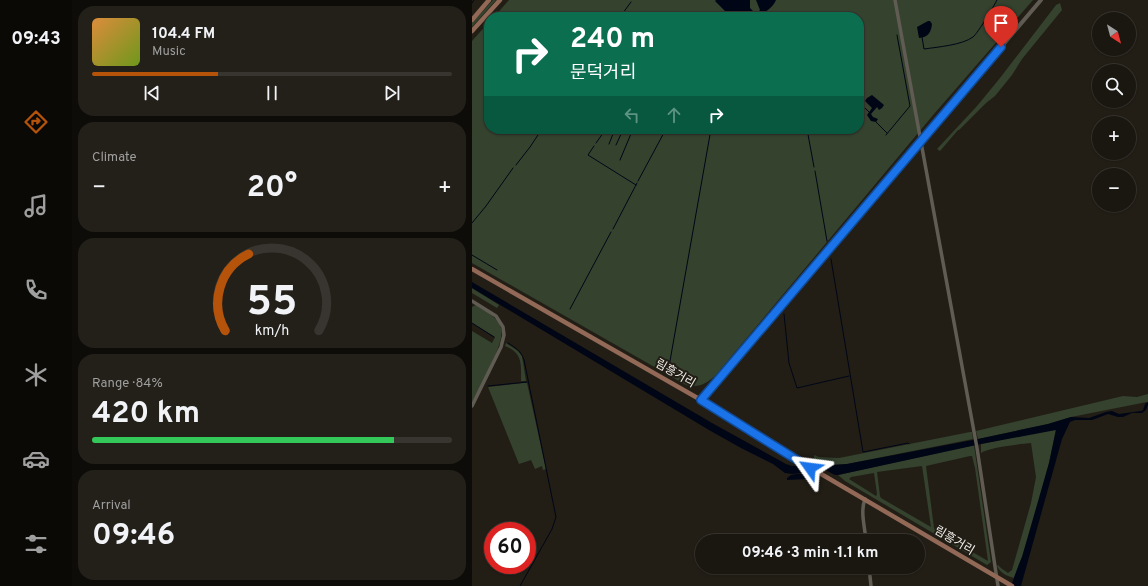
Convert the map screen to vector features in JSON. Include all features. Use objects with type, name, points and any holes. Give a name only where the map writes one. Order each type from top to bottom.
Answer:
[{"type":"main road","points":[[472,20],[489,0]]},
{"type":"main road","points":[[489,12],[500,0]]},
{"type":"main road","points":[[701,400],[1041,0]]},
{"type":"main road","points":[[472,31],[484,18]]},
{"type":"main road","name":"림흥거리","points":[[472,269],[701,400],[799,461],[1010,585]]},
{"type":"street","points":[[895,0],[977,448],[998,586]]},
{"type":"street","points":[[472,301],[496,316],[503,327],[504,335],[501,347],[472,406]]},
{"type":"street","points":[[865,534],[863,505],[866,499]]},
{"type":"street","points":[[870,574],[872,586]]},
{"type":"green space","points":[[493,0],[496,0],[472,27],[472,23]]},
{"type":"green space","points":[[509,0],[1033,0],[934,114],[715,376],[699,386],[686,385],[472,263],[472,41],[484,28],[484,134],[864,134],[864,12],[498,12]]},
{"type":"green space","points":[[1060,3],[1062,10],[1022,59],[1012,75],[995,96],[958,130],[940,151],[937,149],[977,106],[1056,5]]},
{"type":"green space","points":[[472,288],[499,305],[497,308],[472,293]]},
{"type":"green space","points":[[476,305],[497,320],[501,328],[501,335],[500,344],[496,354],[472,403],[472,331],[492,343],[495,337],[472,323],[472,307]]},
{"type":"green space","points":[[506,343],[518,351],[522,356],[526,381],[521,381],[521,364],[518,356],[515,352],[505,346]]},
{"type":"green space","points":[[527,383],[546,469],[543,470],[542,466],[535,469],[531,460],[519,464],[488,387]]},
{"type":"green space","points":[[1148,394],[1148,402],[1071,417],[1048,424],[978,439],[976,431],[1123,396],[1137,397]]},
{"type":"green space","points":[[1056,429],[1038,505],[1014,578],[1004,574],[997,566],[998,565],[1008,573],[1012,570],[1031,503],[1036,477],[1031,443],[998,447],[981,453],[981,444]]},
{"type":"green space","points":[[972,432],[973,439],[847,464],[824,465],[814,462],[814,455],[819,457],[839,458]]},
{"type":"green space","points":[[974,445],[991,562],[987,565],[845,481],[838,475]],"holes":[[[972,456],[988,561],[936,531],[934,528],[926,466]],[[922,466],[931,527],[881,498],[877,472]],[[874,473],[876,496],[849,479],[851,477]]]},
{"type":"water","points":[[750,0],[750,8],[753,11],[758,12],[726,12],[715,1]]},
{"type":"water","points":[[756,0],[776,0],[765,12],[758,12],[760,10]]},
{"type":"water","points":[[928,21],[932,24],[930,32],[927,36],[919,38],[917,27]]},
{"type":"water","points":[[872,95],[884,105],[879,110],[877,107],[871,114],[873,117],[878,119],[876,122],[871,121],[867,115],[872,108],[865,101]]},
{"type":"water","points":[[472,282],[712,423],[792,466],[847,464],[978,439],[1048,424],[1071,417],[1089,418],[1112,411],[1119,414],[1141,411],[1148,402],[1148,405],[1146,410],[1142,413],[1132,413],[1123,417],[1108,414],[1092,420],[1075,420],[1070,422],[1062,439],[1021,586],[1011,586],[1022,557],[1049,463],[1056,430],[981,444],[838,475],[785,473],[773,464],[709,430],[472,288]]},
{"type":"water","points":[[791,475],[810,475],[808,479],[787,480],[787,478]]},
{"type":"pier","points":[[812,462],[838,477],[812,476],[793,464]]},
{"type":"waterway","points":[[922,37],[924,49],[950,45],[968,40],[973,37],[997,0]]},
{"type":"waterway","points":[[624,12],[631,2]]},
{"type":"waterway","points":[[886,135],[910,106],[897,35]]},
{"type":"waterway","points":[[864,107],[869,112]]},
{"type":"waterway","points":[[876,122],[887,133]]},
{"type":"waterway","points":[[516,165],[539,134]]},
{"type":"waterway","points":[[596,143],[602,134]]},
{"type":"waterway","points":[[609,144],[613,134]]},
{"type":"waterway","points":[[616,145],[621,134]]},
{"type":"waterway","points":[[620,160],[631,134]]},
{"type":"waterway","points":[[638,181],[663,134]]},
{"type":"waterway","points":[[663,371],[669,365],[670,361],[710,134]]},
{"type":"waterway","points":[[808,134],[814,167]]},
{"type":"waterway","points":[[594,146],[588,155],[636,185]]},
{"type":"waterway","points":[[472,223],[513,168]]},
{"type":"waterway","points":[[815,171],[827,241]]},
{"type":"waterway","points":[[613,229],[637,183]]},
{"type":"waterway","points":[[570,309],[611,232]]},
{"type":"waterway","points":[[472,255],[497,270]]},
{"type":"waterway","points":[[831,259],[863,452],[909,444]]},
{"type":"waterway","points":[[784,314],[789,363],[797,388],[849,376]]},
{"type":"waterway","points":[[472,323],[494,337]]},
{"type":"waterway","points":[[508,343],[518,350],[524,360],[556,517],[552,529],[520,586]]},
{"type":"waterway","points":[[488,386],[527,382]]},
{"type":"route","points":[[810,468],[701,400],[1001,47]]}]
